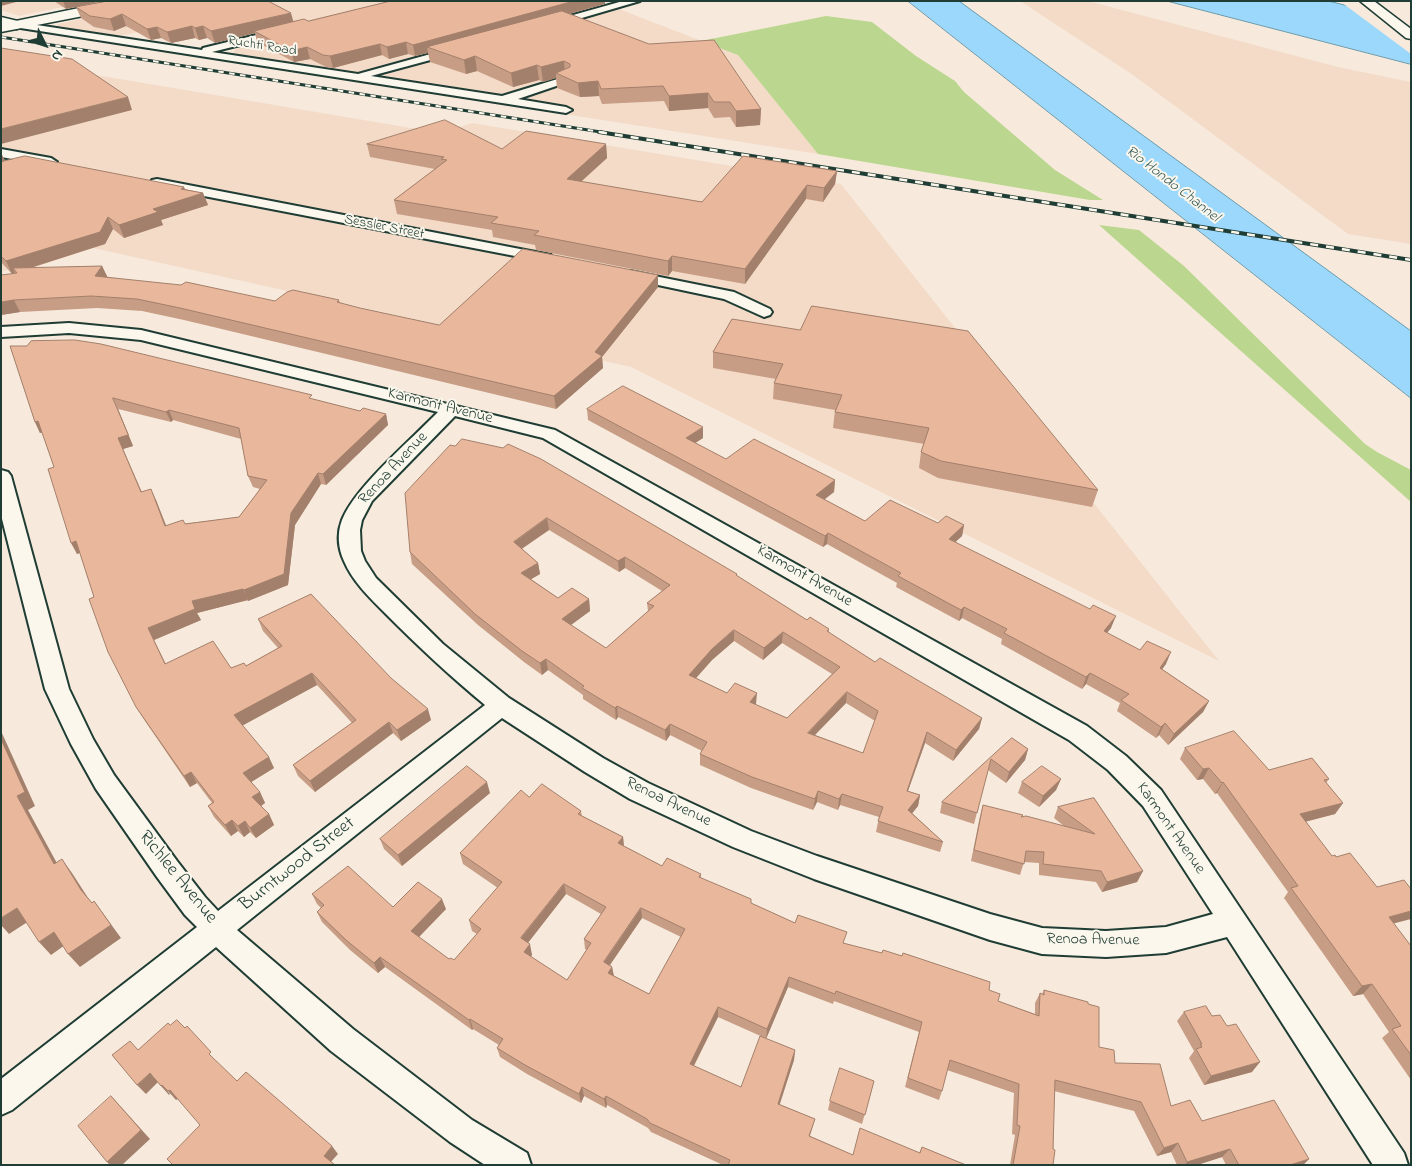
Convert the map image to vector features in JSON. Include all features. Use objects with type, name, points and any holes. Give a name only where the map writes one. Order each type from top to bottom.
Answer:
[{"type":"main road","points":[[1,28],[123,2],[140,1]]},
{"type":"main road","points":[[1366,1],[1411,35]]},
{"type":"main road","points":[[1,21],[16,25]]},
{"type":"street","points":[[536,28],[635,1]]},
{"type":"street","name":"Ruchti Road","points":[[16,25],[566,110]]},
{"type":"street","points":[[195,52],[296,28]]},
{"type":"street","points":[[355,77],[468,47]]},
{"type":"street","name":"Ruchti Road","points":[[503,100],[564,80]]},
{"type":"street","points":[[1,153],[66,165]]},
{"type":"street","points":[[11,167],[38,160]]},
{"type":"street","name":"Sessler Street","points":[[142,180],[556,260]]},
{"type":"street","points":[[612,271],[729,295],[764,312]]},
{"type":"street","name":"Karmont Avenue","points":[[1,332],[69,328],[141,335],[543,432],[561,440],[1092,742],[1130,773],[1152,798],[1392,1165]]},
{"type":"street","name":"Renoa Avenue","points":[[451,410],[365,497],[357,508],[351,518],[349,530],[350,551],[360,573],[368,584],[435,650],[500,705],[594,765],[639,791],[742,839],[814,867],[990,927],[1042,941],[1106,944],[1166,940],[1233,922]]},
{"type":"street","name":"Richlee Avenue","points":[[1,476],[49,663],[57,689],[68,714],[95,765],[116,798],[195,906],[238,950],[349,1045],[462,1131],[515,1165]]},
{"type":"street","name":"Burntwood Street","points":[[1,1099],[500,705]]},
{"type":"shaded area","points":[[1,1],[92,1],[19,16],[1,10]]},
{"type":"shaded area","points":[[165,1],[598,1],[738,55],[818,154],[545,111],[553,104],[232,54],[239,45],[192,20],[120,36],[57,26],[58,24]]},
{"type":"shaded area","points":[[1020,1],[1088,1],[1338,67],[1411,82],[1411,244],[1348,234],[1133,75]]},
{"type":"shaded area","points":[[1,59],[441,133],[472,123],[841,184],[1219,661],[631,367],[84,246],[1,272]]},
{"type":"green space","points":[[826,16],[872,22],[916,56],[955,81],[964,92],[1055,170],[1103,200],[1090,200],[818,154],[738,55],[701,41]]},
{"type":"green space","points":[[1099,225],[1139,230],[1184,266],[1365,444],[1411,470],[1411,502]]},
{"type":"water","name":"Rio Hondo Channel","points":[[908,1],[959,1],[1411,331],[1411,398]]},
{"type":"water","points":[[1167,1],[1328,1],[1411,21],[1411,64]]},
{"type":"pier","points":[[1341,2],[1411,18],[1411,54]]},
{"type":"building","points":[[108,1],[268,1],[291,13],[211,31],[203,26],[195,28],[192,26],[167,32],[157,27],[147,29],[122,14],[110,19],[90,16],[76,7]]},
{"type":"building","points":[[391,1],[574,1],[413,45],[406,42],[387,47],[380,44],[330,56],[323,55],[307,47],[291,51],[254,31],[304,19],[308,21]]},
{"type":"building","points":[[562,11],[649,44],[714,40],[761,109],[736,111],[730,102],[714,102],[708,93],[669,96],[663,86],[601,89],[598,81],[578,83],[556,73],[570,67],[570,64],[564,61],[541,67],[537,65],[511,73],[475,56],[464,60],[427,47]]},
{"type":"building","points":[[1,48],[72,59],[128,97],[1,129]]},
{"type":"building","points":[[445,120],[502,149],[526,131],[606,144],[567,179],[702,202],[743,156],[837,171],[824,188],[807,185],[745,269],[672,256],[668,261],[534,235],[539,231],[491,223],[498,217],[394,200],[447,160],[441,159],[444,157],[367,144]]},
{"type":"building","points":[[25,156],[184,187],[181,189],[203,193],[153,209],[158,212],[119,225],[108,217],[100,232],[6,261],[1,256],[1,162]]},
{"type":"building","points":[[523,249],[658,275],[595,352],[602,356],[554,396],[137,299],[91,296],[1,302],[1,275],[17,273],[13,268],[102,266],[95,276],[181,285],[186,282],[275,301],[293,290],[339,300],[337,302],[360,308],[439,325]]},
{"type":"building","points":[[812,306],[968,331],[1098,490],[941,461],[921,452],[929,428],[835,412],[842,395],[774,383],[783,364],[713,352],[732,319],[800,330]]},
{"type":"building","points":[[75,340],[101,344],[312,395],[309,398],[360,411],[363,408],[386,414],[323,474],[318,473],[291,513],[284,574],[244,590],[192,601],[195,609],[148,628],[165,664],[213,641],[231,668],[244,663],[246,666],[282,646],[258,619],[311,594],[391,678],[428,709],[397,730],[389,722],[310,781],[293,765],[356,720],[312,673],[234,715],[269,757],[243,773],[260,792],[252,797],[269,814],[250,828],[245,821],[238,826],[232,820],[225,825],[208,806],[214,802],[191,772],[184,776],[136,707],[108,652],[89,599],[94,597],[76,541],[71,543],[48,469],[54,467],[38,421],[35,422],[10,346],[27,346],[31,341]],"holes":[[[113,398],[166,412],[169,410],[239,428],[248,476],[267,480],[239,517],[185,524],[183,520],[165,526],[151,489],[141,492],[118,438],[128,435]]]},
{"type":"building","points":[[623,386],[703,427],[686,438],[726,459],[754,439],[835,480],[816,495],[865,521],[890,500],[938,523],[946,516],[964,525],[949,539],[1090,609],[1093,605],[1116,616],[1104,631],[1140,650],[1147,641],[1171,652],[1160,668],[1209,701],[1174,734],[1165,723],[1161,727],[1121,700],[1129,694],[1090,673],[1086,677],[1004,633],[1007,629],[964,607],[961,610],[898,576],[901,573],[828,533],[825,536],[587,409]]},
{"type":"building","points":[[462,439],[503,448],[508,444],[541,459],[737,574],[807,620],[810,617],[829,629],[827,631],[875,662],[880,658],[982,718],[956,750],[927,732],[907,791],[920,795],[908,810],[943,842],[878,821],[883,807],[842,794],[839,799],[818,791],[815,799],[752,777],[700,754],[707,742],[670,724],[665,730],[617,706],[615,708],[582,688],[584,686],[546,659],[540,663],[522,651],[475,614],[410,552],[405,493],[450,445],[455,446]],"holes":[[[547,518],[618,561],[625,557],[670,585],[647,603],[654,606],[606,648],[562,619],[589,599],[572,588],[558,598],[521,573],[538,563],[514,542]],[[734,630],[764,648],[783,632],[840,667],[787,718],[750,702],[757,693],[735,683],[727,693],[689,675],[712,649]],[[847,692],[878,711],[863,753],[808,733]]]},
{"type":"building","points":[[1234,731],[1269,770],[1312,758],[1329,779],[1324,780],[1343,803],[1300,814],[1332,856],[1335,855],[1336,857],[1350,853],[1377,887],[1404,880],[1411,889],[1411,911],[1389,917],[1411,946],[1411,1055],[1392,1029],[1401,1026],[1372,984],[1362,986],[1291,888],[1298,886],[1223,782],[1209,768],[1203,769],[1185,748]]},
{"type":"building","points":[[1012,738],[1028,749],[1009,772],[991,759],[977,813],[942,802]]},
{"type":"building","points":[[1,739],[25,792],[17,796],[54,864],[62,859],[81,890],[92,903],[94,901],[111,925],[68,954],[54,932],[39,942],[17,908],[1,918]]},
{"type":"building","points":[[467,766],[487,782],[398,855],[380,839]]},
{"type":"building","points":[[1042,766],[1061,779],[1043,796],[1022,782]]},
{"type":"building","points":[[542,784],[581,811],[578,814],[623,837],[618,843],[662,866],[667,858],[701,874],[699,877],[751,899],[751,903],[795,923],[798,915],[847,932],[843,943],[882,953],[883,950],[902,956],[903,953],[990,982],[989,990],[1000,994],[998,1001],[1039,1016],[1040,993],[1044,995],[1044,990],[1088,1002],[1088,1004],[1099,1007],[1099,1047],[1114,1050],[1115,1063],[1160,1064],[1171,1106],[1190,1100],[1202,1121],[1274,1100],[1309,1159],[1290,1165],[1239,1165],[1230,1149],[1187,1162],[1178,1143],[1164,1148],[1141,1102],[1055,1080],[1053,1149],[1055,1150],[1053,1165],[1013,1165],[1020,1126],[1017,1125],[1019,1084],[950,1060],[942,1091],[908,1078],[922,1022],[836,991],[835,994],[789,977],[767,1029],[718,1007],[690,1064],[741,1087],[760,1036],[795,1050],[778,1104],[815,1119],[809,1136],[853,1155],[860,1128],[920,1153],[922,1147],[966,1165],[728,1165],[730,1160],[650,1123],[647,1119],[606,1096],[604,1099],[582,1087],[579,1094],[497,1048],[503,1039],[469,1020],[380,957],[374,963],[346,940],[317,912],[324,905],[312,894],[348,866],[393,907],[418,882],[442,899],[411,931],[449,959],[454,960],[481,929],[469,920],[502,882],[460,853],[521,790],[529,797]],"holes":[[[564,884],[606,907],[584,939],[591,943],[567,980],[524,952],[530,944],[521,938]],[[641,908],[685,929],[649,994],[608,973],[612,967],[604,962]]]},
{"type":"building","points":[[1094,798],[1143,871],[1107,882],[1101,871],[1043,864],[1044,852],[1026,851],[1024,864],[974,850],[983,805],[1023,815],[1021,817],[1026,816],[1095,834],[1058,807]]},
{"type":"building","points":[[1206,1006],[1212,1016],[1220,1015],[1227,1026],[1236,1024],[1260,1062],[1211,1076],[1196,1049],[1202,1047],[1200,1044],[1202,1044],[1184,1012]]},
{"type":"building","points":[[177,1020],[185,1028],[187,1026],[211,1052],[209,1054],[237,1081],[246,1072],[332,1146],[324,1156],[335,1165],[173,1165],[167,1159],[200,1125],[170,1090],[168,1091],[161,1086],[150,1073],[137,1085],[112,1055],[130,1041],[138,1050],[168,1023],[170,1025]]},
{"type":"building","points":[[840,1068],[874,1081],[865,1115],[830,1101]]},
{"type":"building","points":[[111,1096],[141,1130],[107,1162],[78,1126]]},
{"type":"railway","points":[[1,37],[607,133]]},
{"type":"railway","points":[[599,132],[1411,260]]}]
